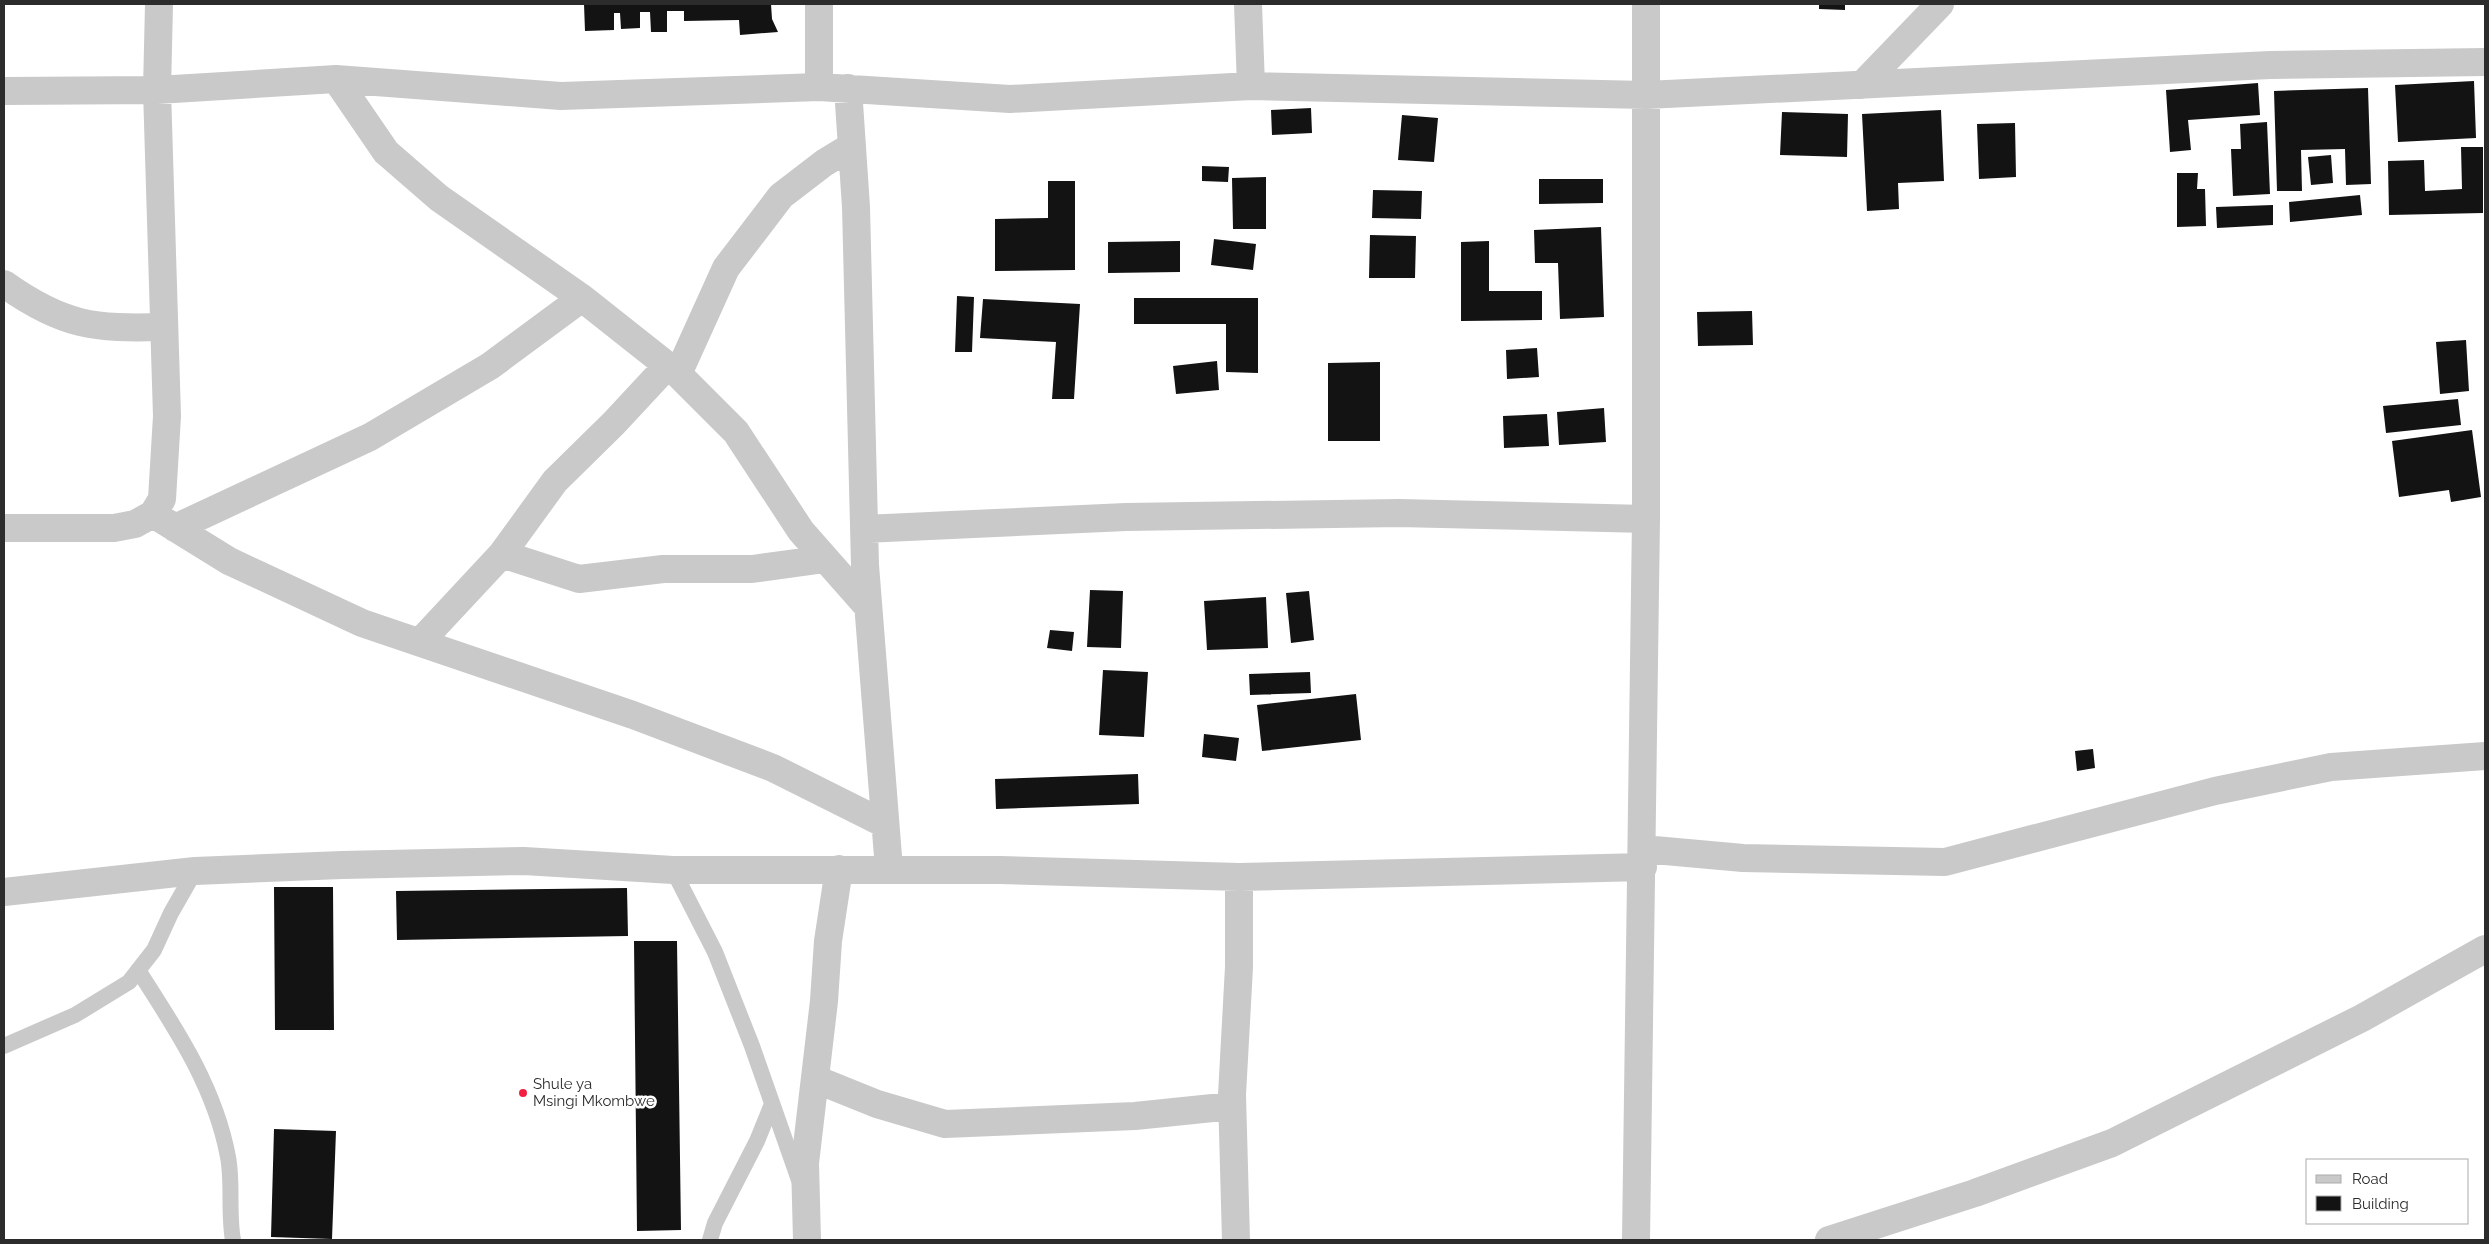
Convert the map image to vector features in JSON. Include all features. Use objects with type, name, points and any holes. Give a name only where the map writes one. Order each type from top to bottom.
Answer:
[{"type":"street","points":[[159,4],[157,90],[167,416],[162,499],[164,521]]},
{"type":"street","points":[[819,4],[819,87]]},
{"type":"street","points":[[1248,4],[1251,86]]},
{"type":"street","points":[[1636,1240],[1643,858],[1646,519],[1646,4]]},
{"type":"street","points":[[1862,85],[1940,4]]},
{"type":"street","points":[[4,91],[157,90],[336,79],[561,96],[819,87],[1010,99],[1251,86],[1646,95],[2270,65],[2485,62]]},
{"type":"street","points":[[336,79],[386,152],[439,198],[582,298],[672,370],[736,432],[801,531],[868,607]]},
{"type":"street","points":[[848,88],[857,247],[864,529],[868,607],[889,869]]},
{"type":"street","points":[[420,642],[502,554],[555,481],[672,370],[726,268],[781,196],[824,163],[852,146]]},
{"type":"street","points":[[4,284],[31,304],[67,320],[116,329],[164,327]]},
{"type":"street","points":[[4,528],[114,528],[164,521],[370,437],[490,366],[582,298]]},
{"type":"street","points":[[864,529],[1126,517],[1399,513],[1646,519]]},
{"type":"street","points":[[164,521],[229,561],[344,614],[633,716],[773,768],[885,824]]},
{"type":"street","points":[[502,554],[580,579],[663,569],[752,569],[825,558]]},
{"type":"street","points":[[4,892],[195,871],[342,865],[524,862],[674,870],[1000,870],[1240,877],[1643,858],[1945,862],[2215,791],[2321,769],[2485,756]]},
{"type":"street","points":[[807,1240],[805,1163],[824,1000],[828,942],[839,869]]},
{"type":"street","points":[[1236,1240],[1232,1106],[1240,967],[1240,877]]},
{"type":"street","points":[[1829,1240],[1975,1193],[2112,1143],[2362,1018],[2485,949]]},
{"type":"street","points":[[814,1079],[878,1104],[945,1124],[1135,1116],[1232,1106]]},
{"type":"lane","points":[[674,870],[715,952],[806,1200]]},
{"type":"lane","points":[[4,1046],[75,1015],[129,982],[154,950],[171,913],[195,871]]},
{"type":"lane","points":[[138,970],[185,1043],[213,1101],[228,1158],[229,1220],[232,1240]]},
{"type":"lane","points":[[710,1240],[715,1223],[758,1141],[772,1104]]},
{"type":"building","points":[[584,4],[771,4],[772,19],[778,32],[740,35],[739,20],[684,21],[684,11],[667,11],[667,32],[651,32],[650,12],[640,12],[640,28],[621,29],[620,13],[614,13],[614,30],[585,31]]},
{"type":"building","points":[[1819,4],[1845,4],[1845,10],[1819,9]]},
{"type":"building","points":[[2474,81],[2476,138],[2398,142],[2395,85]]},
{"type":"building","points":[[2258,83],[2260,115],[2188,120],[2191,150],[2170,152],[2166,90]]},
{"type":"building","points":[[2368,88],[2371,184],[2346,185],[2345,149],[2301,150],[2302,191],[2277,191],[2274,91]]},
{"type":"building","points":[[1311,108],[1312,133],[1272,135],[1271,110]]},
{"type":"building","points":[[1941,110],[1944,181],[1898,183],[1899,209],[1867,211],[1862,114]]},
{"type":"building","points":[[1782,112],[1848,114],[1847,157],[1780,155]]},
{"type":"building","points":[[1402,115],[1438,118],[1434,162],[1398,160]]},
{"type":"building","points":[[2267,122],[2270,194],[2233,196],[2231,149],[2241,149],[2240,124]]},
{"type":"building","points":[[2015,123],[2016,177],[1979,179],[1977,124]]},
{"type":"building","points":[[2461,147],[2483,147],[2483,213],[2389,215],[2388,161],[2424,160],[2425,191],[2462,189]]},
{"type":"building","points":[[2331,155],[2333,183],[2311,185],[2308,157]]},
{"type":"building","points":[[1202,166],[1229,167],[1228,182],[1202,181]]},
{"type":"building","points":[[2177,173],[2198,173],[2197,189],[2205,189],[2206,226],[2177,227]]},
{"type":"building","points":[[1266,177],[1266,229],[1233,229],[1232,178]]},
{"type":"building","points":[[1539,179],[1603,179],[1603,203],[1539,204]]},
{"type":"building","points":[[1048,181],[1075,181],[1075,270],[995,271],[995,219],[1048,218]]},
{"type":"building","points":[[1373,190],[1422,191],[1421,219],[1372,218]]},
{"type":"building","points":[[2360,195],[2362,215],[2290,222],[2289,202]]},
{"type":"building","points":[[2273,205],[2273,225],[2217,228],[2216,207]]},
{"type":"building","points":[[1601,227],[1604,317],[1560,319],[1558,263],[1535,263],[1534,230]]},
{"type":"building","points":[[1370,235],[1416,236],[1415,278],[1369,278]]},
{"type":"building","points":[[1214,239],[1256,244],[1253,270],[1211,265]]},
{"type":"building","points":[[1180,241],[1180,272],[1108,273],[1108,242]]},
{"type":"building","points":[[1489,241],[1489,291],[1542,291],[1542,320],[1461,321],[1461,242]]},
{"type":"building","points":[[957,296],[974,297],[972,352],[955,352]]},
{"type":"building","points":[[1134,298],[1258,298],[1258,373],[1226,372],[1226,324],[1134,324]]},
{"type":"building","points":[[983,299],[1080,304],[1074,399],[1052,399],[1056,342],[980,338]]},
{"type":"building","points":[[1752,311],[1753,345],[1698,346],[1697,312]]},
{"type":"building","points":[[2466,340],[2469,391],[2440,394],[2436,342]]},
{"type":"building","points":[[1537,348],[1539,377],[1507,379],[1506,350]]},
{"type":"building","points":[[1217,361],[1219,390],[1176,394],[1173,366]]},
{"type":"building","points":[[1380,362],[1380,441],[1328,441],[1328,363]]},
{"type":"building","points":[[2458,399],[2461,425],[2386,433],[2383,406]]},
{"type":"building","points":[[1604,408],[1606,442],[1559,445],[1557,412]]},
{"type":"building","points":[[1547,414],[1549,446],[1504,448],[1503,416]]},
{"type":"building","points":[[2472,430],[2481,497],[2451,502],[2449,490],[2399,497],[2392,441]]},
{"type":"building","points":[[1090,590],[1123,591],[1121,648],[1087,647]]},
{"type":"building","points":[[1309,591],[1314,640],[1291,643],[1286,593]]},
{"type":"building","points":[[1266,597],[1268,648],[1207,650],[1204,601]]},
{"type":"building","points":[[1050,630],[1074,632],[1072,651],[1047,648]]},
{"type":"building","points":[[1103,670],[1148,672],[1144,737],[1099,735]]},
{"type":"building","points":[[1310,672],[1311,693],[1250,695],[1249,674]]},
{"type":"building","points":[[1356,694],[1361,740],[1262,751],[1257,705]]},
{"type":"building","points":[[1204,734],[1239,738],[1236,761],[1202,757]]},
{"type":"building","points":[[2093,749],[2095,768],[2077,771],[2075,751]]},
{"type":"building","points":[[1138,774],[1139,804],[996,809],[995,779]]},
{"type":"building","points":[[274,887],[333,887],[334,1030],[275,1030]]},
{"type":"building","points":[[627,888],[628,936],[397,940],[396,891]]},
{"type":"building","points":[[634,941],[677,941],[681,1230],[637,1231]]},
{"type":"building","points":[[274,1129],[336,1131],[332,1239],[271,1237]]},
{"type":"place","name":"Shule ya Msingi Mkombwe","points":[[523,1093]]}]
